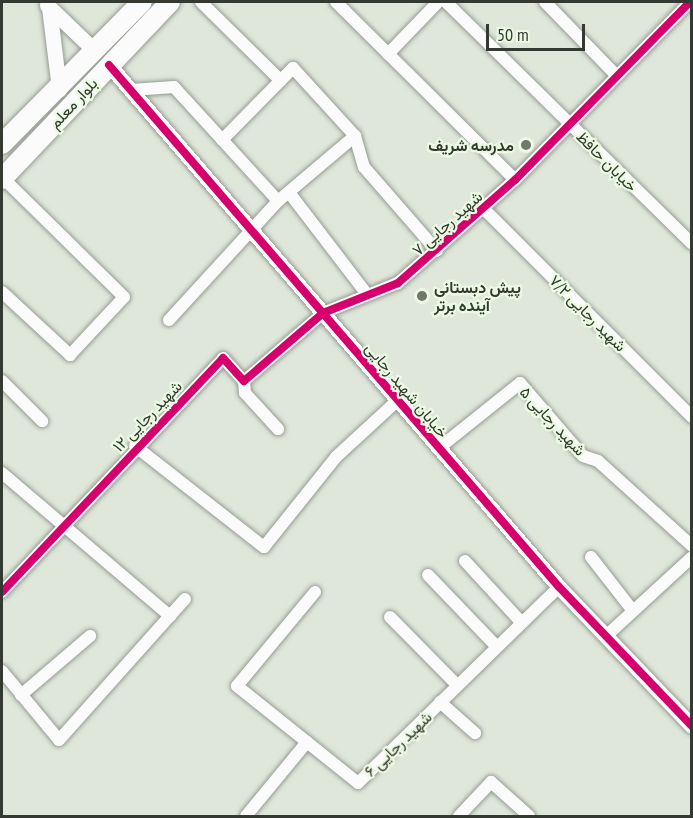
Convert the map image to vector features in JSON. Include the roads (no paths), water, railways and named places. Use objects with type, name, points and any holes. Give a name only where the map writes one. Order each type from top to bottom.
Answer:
[{"type":"main road","name":"بلوار معلم","points":[[2,144],[59,89],[142,2]]},
{"type":"main road","name":"بلوار معلم","points":[[2,179],[170,2]]},
{"type":"main road","points":[[95,51],[110,65]]},
{"type":"street","points":[[201,2],[281,81]]},
{"type":"street","points":[[336,2],[515,180]]},
{"type":"street","points":[[388,54],[438,2]]},
{"type":"street","points":[[545,2],[616,75]]},
{"type":"street","name":"شهید رجایی ۷","points":[[323,313],[366,293],[398,283],[437,251],[515,180],[569,122],[690,2]]},
{"type":"street","name":"خیابان حافظ","points":[[452,3],[692,244]]},
{"type":"street","points":[[46,4],[95,51]]},
{"type":"street","points":[[46,4],[59,89]]},
{"type":"street","name":"خیابان شهید رجایی","points":[[110,65],[559,587],[692,726]]},
{"type":"street","points":[[222,140],[293,68],[355,136],[364,167],[437,251]]},
{"type":"street","points":[[131,90],[174,87],[278,201]]},
{"type":"street","points":[[169,320],[278,201],[291,195],[355,136]]},
{"type":"street","points":[[2,179],[124,297],[70,355],[2,292]]},
{"type":"street","points":[[291,195],[366,293]]},
{"type":"street","name":"شهید رجایی ۷/۲","points":[[484,209],[692,417]]},
{"type":"street","points":[[278,429],[245,393],[244,381],[323,313]]},
{"type":"street","name":"شهید رجایی ۱۲","points":[[2,592],[135,446],[223,358],[244,381]]},
{"type":"street","points":[[2,381],[42,421]]},
{"type":"street","name":"شهید رجایی ۵","points":[[439,448],[520,382],[583,456],[598,461],[692,546]]},
{"type":"street","points":[[135,446],[264,547],[336,457],[399,399]]},
{"type":"street","points":[[2,473],[170,616]]},
{"type":"street","points":[[591,557],[633,611]]},
{"type":"street","points":[[605,637],[692,557]]},
{"type":"street","points":[[465,561],[522,624]]},
{"type":"street","points":[[428,575],[496,646]]},
{"type":"street","name":"شهید رجایی ۶","points":[[315,592],[237,686],[358,783],[559,587]]},
{"type":"street","points":[[2,671],[59,740],[185,599]]},
{"type":"street","points":[[390,617],[457,686]]},
{"type":"street","points":[[21,695],[90,636]]},
{"type":"street","points":[[440,702],[475,733]]},
{"type":"street","points":[[246,816],[307,742]]},
{"type":"street","points":[[459,816],[491,783],[529,816]]},
{"type":"place","name":"مدرسه شریف","points":[[526,145]]},
{"type":"place","name":"پیش دبستانی آینده برتر","points":[[422,296]]}]
